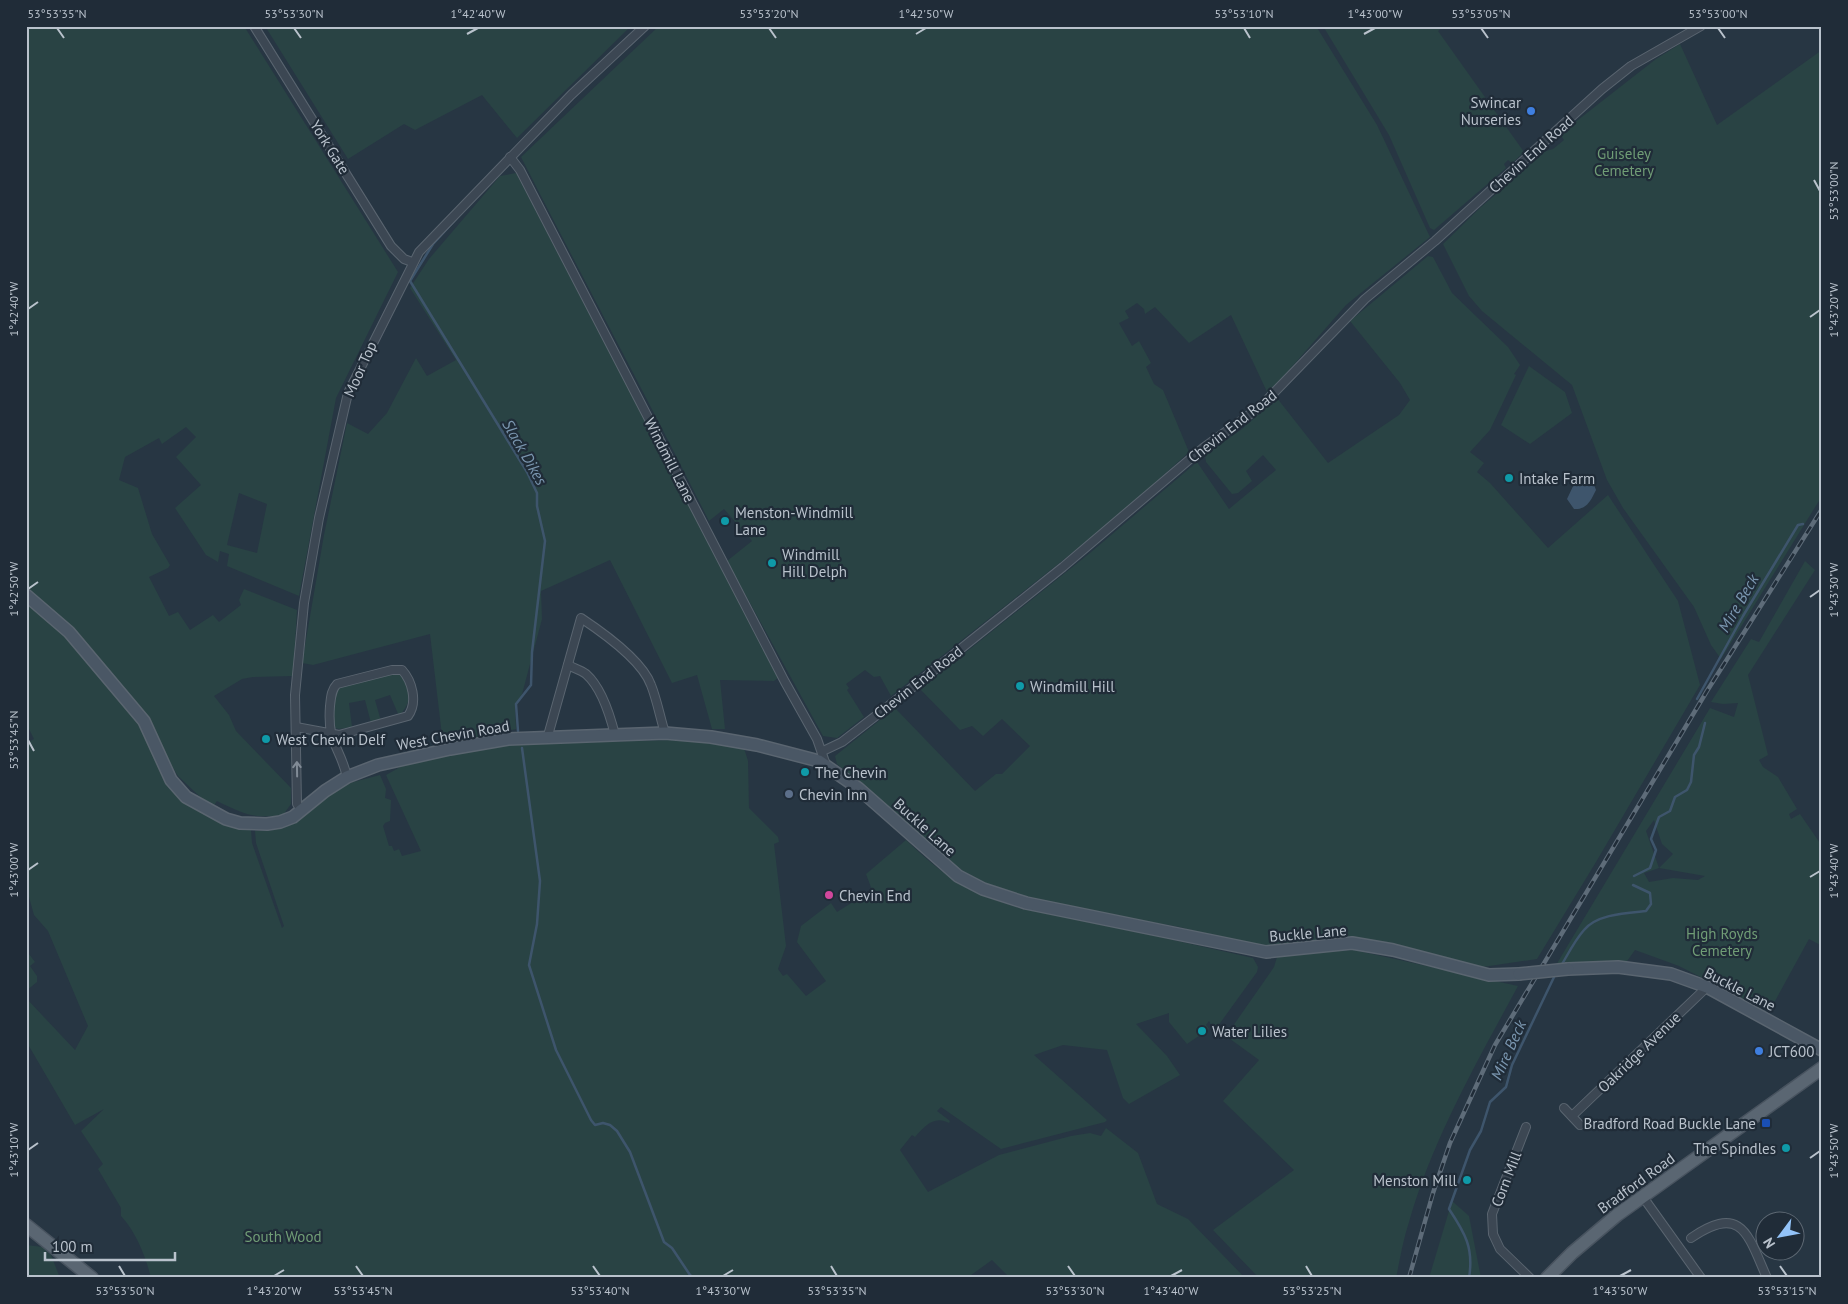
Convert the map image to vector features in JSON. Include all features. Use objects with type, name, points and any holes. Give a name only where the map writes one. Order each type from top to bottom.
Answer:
[{"type":"main road","name":"Bradford Road","points":[[1547,1278],[1591,1237],[1643,1197],[1822,1068]]},
{"type":"main road","points":[[26,1225],[92,1278]]},
{"type":"street","name":"York Gate","points":[[254,26],[391,246],[404,260],[412,262]]},
{"type":"street","name":"Moor Top","points":[[301,809],[297,804],[295,695],[304,603],[318,518],[348,393],[412,262],[442,226],[571,95],[645,26]]},
{"type":"street","name":"Chevin End Road","points":[[823,751],[842,742],[906,692],[1063,567],[1203,448],[1260,407],[1365,299],[1435,241],[1602,90],[1631,66],[1700,26]]},
{"type":"street","name":"Windmill Lane","points":[[510,157],[520,170],[823,751],[826,765]]},
{"type":"street","name":"West Chevin Road","points":[[26,595],[69,632],[144,721],[171,780],[186,797],[226,820],[240,823],[267,824],[293,817],[325,791],[347,777],[378,765],[450,749],[508,739],[665,734],[711,737],[757,744],[796,753],[826,765]]},
{"type":"street","points":[[547,738],[581,618],[602,632],[628,655],[650,683],[665,734]]},
{"type":"street","points":[[568,665],[586,674],[597,688],[610,715],[615,736]]},
{"type":"street","points":[[296,727],[329,732],[339,735],[408,716],[413,698],[409,678],[402,670],[392,670],[337,684],[331,696],[329,732],[347,777]]},
{"type":"street","name":"Buckle Lane","points":[[826,765],[858,788],[958,876],[983,889],[1026,904],[1266,952],[1352,943],[1393,950],[1489,975],[1618,967],[1671,974],[1706,987],[1822,1050]]},
{"type":"street","name":"Oakridge Avenue","points":[[1572,1116],[1706,987]]},
{"type":"street","points":[[1564,1108],[1580,1125]]},
{"type":"street","name":"Corn Mill","points":[[1526,1127],[1492,1214],[1493,1234],[1500,1248],[1530,1278]]},
{"type":"street","points":[[1643,1197],[1701,1278]]},
{"type":"street","points":[[1691,1237],[1709,1226],[1725,1221],[1741,1227],[1750,1240],[1767,1278]]},
{"type":"green space","points":[[26,26],[244,26],[398,272],[336,398],[299,596],[227,566],[229,554],[220,551],[218,562],[206,555],[175,508],[201,485],[176,457],[196,437],[186,427],[162,444],[159,438],[125,457],[119,480],[138,488],[152,534],[170,565],[168,568],[149,577],[169,616],[178,612],[190,630],[213,615],[219,622],[241,605],[239,600],[244,589],[297,610],[293,676],[242,679],[214,696],[229,715],[236,731],[291,788],[291,804],[283,815],[256,816],[217,801],[212,808],[178,776],[165,755],[152,723],[71,628],[26,587]],"holes":[[[239,493],[267,504],[257,553],[227,545]]]},
{"type":"green space","points":[[265,26],[631,26],[517,138],[482,95],[415,130],[404,124],[348,159]]},
{"type":"green space","points":[[659,26],[1316,26],[1377,125],[1430,237],[1346,305],[1268,394],[1231,315],[1189,343],[1155,307],[1145,314],[1144,309],[1137,303],[1125,311],[1129,318],[1119,323],[1132,346],[1139,341],[1151,363],[1146,367],[1154,384],[1163,390],[1189,452],[1114,520],[891,696],[880,676],[874,677],[865,670],[846,684],[849,688],[847,690],[864,717],[837,738],[823,736],[727,561],[752,541],[724,509],[709,521],[521,157]]},
{"type":"green space","points":[[1323,26],[1444,26],[1438,31],[1524,152],[1512,163],[1508,160],[1504,164],[1506,168],[1434,230],[1430,228],[1389,135]]},
{"type":"green space","name":"Guiseley Cemetery","points":[[1680,44],[1717,125],[1822,50],[1822,496],[1721,659],[1711,645],[1694,607],[1623,508],[1607,480],[1572,385],[1482,311],[1469,296],[1443,244],[1481,207],[1546,151],[1553,149],[1564,140],[1560,134],[1656,59]]},
{"type":"green space","points":[[516,173],[779,677],[774,681],[720,680],[725,729],[712,729],[697,675],[672,683],[610,560],[541,591],[542,619],[521,698],[515,708],[516,729],[443,744],[430,634],[313,665],[302,663],[324,535],[347,423],[368,434],[387,413],[416,358],[427,376],[456,360],[410,288],[429,259],[500,176]]},
{"type":"green space","points":[[1428,256],[1433,257],[1452,293],[1508,347],[1520,365],[1514,374],[1516,375],[1490,430],[1470,452],[1484,463],[1477,472],[1490,483],[1548,548],[1608,495],[1678,601],[1700,685],[1537,959],[1476,968],[1391,944],[1268,948],[1241,944],[1180,927],[1029,901],[1001,891],[950,864],[837,764],[835,756],[895,708],[975,791],[996,774],[1002,774],[1030,746],[1002,719],[983,736],[972,726],[960,730],[920,689],[1090,553],[1197,462],[1229,509],[1276,470],[1263,455],[1246,471],[1252,481],[1238,493],[1232,494],[1206,462],[1205,455],[1242,429],[1277,398],[1328,463],[1399,415],[1410,400],[1400,383],[1350,321]]},
{"type":"green space","points":[[1529,366],[1565,392],[1572,413],[1530,444],[1501,425]]},
{"type":"green space","name":"High Royds Cemetery","points":[[1805,561],[1815,570],[1748,675],[1768,755],[1759,760],[1763,767],[1778,777],[1797,809],[1789,814],[1791,819],[1800,814],[1822,846],[1822,946],[1809,939],[1769,1012],[1679,966],[1635,950],[1625,964],[1556,965],[1710,708],[1734,717],[1738,703],[1723,704],[1711,702],[1751,639],[1759,642]],"holes":[[[1654,820],[1662,844],[1673,854],[1659,868],[1646,831]],[[1659,868],[1705,876],[1698,880],[1673,878],[1649,882],[1644,873]]]},
{"type":"green space","name":"South Wood","points":[[26,600],[52,621],[139,724],[159,767],[173,789],[189,806],[211,818],[251,830],[252,843],[282,928],[284,926],[256,843],[255,831],[273,830],[288,825],[342,785],[380,775],[386,789],[385,798],[391,800],[390,821],[383,826],[389,846],[392,846],[394,851],[399,849],[402,856],[421,851],[386,775],[409,762],[505,744],[672,740],[737,745],[744,748],[748,761],[749,808],[778,837],[779,842],[774,844],[786,946],[778,969],[783,976],[787,974],[806,996],[826,981],[797,942],[801,926],[831,903],[837,912],[872,890],[866,874],[906,840],[939,869],[967,888],[1024,910],[1027,907],[1253,958],[1258,967],[1257,972],[1218,1026],[1213,1028],[1209,1021],[1206,1025],[1209,1029],[1187,1044],[1169,1022],[1169,1013],[1136,1024],[1167,1056],[1180,1075],[1129,1104],[1123,1098],[1107,1050],[1063,1045],[1034,1055],[1107,1120],[1105,1122],[1001,1149],[941,1107],[937,1111],[950,1121],[949,1123],[939,1120],[930,1123],[915,1137],[912,1135],[900,1150],[928,1192],[999,1155],[1071,1136],[1090,1133],[1101,1136],[1106,1128],[1138,1153],[1157,1204],[1188,1219],[1245,1278],[1010,1278],[992,1260],[967,1278],[151,1278],[140,1245],[121,1216],[121,1208],[98,1169],[103,1164],[81,1131],[104,1109],[75,1125],[26,1041],[26,998],[75,1050],[88,1026],[48,931],[34,915],[29,897],[26,902],[26,743],[34,739],[26,723]]},
{"type":"green space","points":[[397,672],[406,682],[409,694],[407,705],[399,716],[390,695],[375,700],[381,721],[371,723],[365,700],[349,703],[352,727],[339,729],[331,727],[335,696],[340,686]]},
{"type":"green space","points":[[26,950],[35,962],[30,966],[37,976],[37,982],[26,991]]},
{"type":"green space","points":[[1354,950],[1518,986],[1457,1101],[1430,1160],[1407,1229],[1396,1278],[1259,1278],[1213,1230],[1294,1170],[1223,1101],[1259,1060],[1226,1036],[1274,967],[1277,957],[1289,954]]},
{"type":"green space","points":[[1452,1201],[1469,1216],[1481,1278],[1429,1278]]},
{"type":"green space","points":[[26,1245],[43,1247],[51,1255],[60,1278],[26,1278]]},
{"type":"water","points":[[1584,476],[1593,482],[1596,490],[1585,506],[1574,509],[1567,499],[1576,480]]},
{"type":"waterway","name":"Slack Dikes","points":[[456,219],[433,244],[410,281],[527,472],[537,493],[537,506],[545,541],[532,652],[531,685],[516,704],[518,731]]},
{"type":"waterway","name":"Mire Beck","points":[[1697,699],[1743,616],[1798,525],[1803,524]]},
{"type":"waterway","name":"Mire Beck","points":[[1634,876],[1650,868],[1656,850],[1651,839],[1659,817],[1670,811],[1675,797],[1687,790],[1691,782],[1694,755],[1699,747],[1705,723]]},
{"type":"waterway","points":[[522,748],[540,881],[537,924],[529,965],[556,1050],[591,1120],[595,1125],[603,1123],[610,1125],[617,1131],[630,1152],[664,1242],[672,1248],[694,1278]]},
{"type":"waterway","name":"Mire Beck","points":[[1561,966],[1584,930],[1596,921],[1613,915],[1646,911],[1651,904],[1650,893],[1633,885]]},
{"type":"waterway","name":"Mire Beck","points":[[1469,1278],[1470,1258],[1467,1241],[1449,1209],[1470,1150],[1481,1131],[1490,1102],[1506,1087],[1512,1065],[1555,975]]},
{"type":"railway","points":[[1409,1278],[1433,1193],[1450,1143],[1495,1045],[1707,691],[1822,509]]},
{"type":"place","name":"Swincar Nurseries","points":[[1531,111]]},
{"type":"place","name":"Intake Farm","points":[[1509,478]]},
{"type":"place","name":"Menston-Windmill Lane","points":[[725,521]]},
{"type":"place","name":"Windmill Hill Delph","points":[[772,563]]},
{"type":"place","name":"Windmill Hill","points":[[1020,686]]},
{"type":"place","name":"West Chevin Delf","points":[[266,739]]},
{"type":"place","name":"The Chevin","points":[[805,772]]},
{"type":"place","name":"Chevin Inn","points":[[789,794]]},
{"type":"place","name":"Chevin End","points":[[829,895]]},
{"type":"place","name":"Water Lilies","points":[[1202,1031]]},
{"type":"place","name":"JCT600","points":[[1759,1051]]},
{"type":"place","name":"Bradford Road Buckle Lane","points":[[1766,1123]]},
{"type":"place","name":"The Spindles","points":[[1786,1148]]},
{"type":"place","name":"Menston Mill","points":[[1467,1180]]}]
